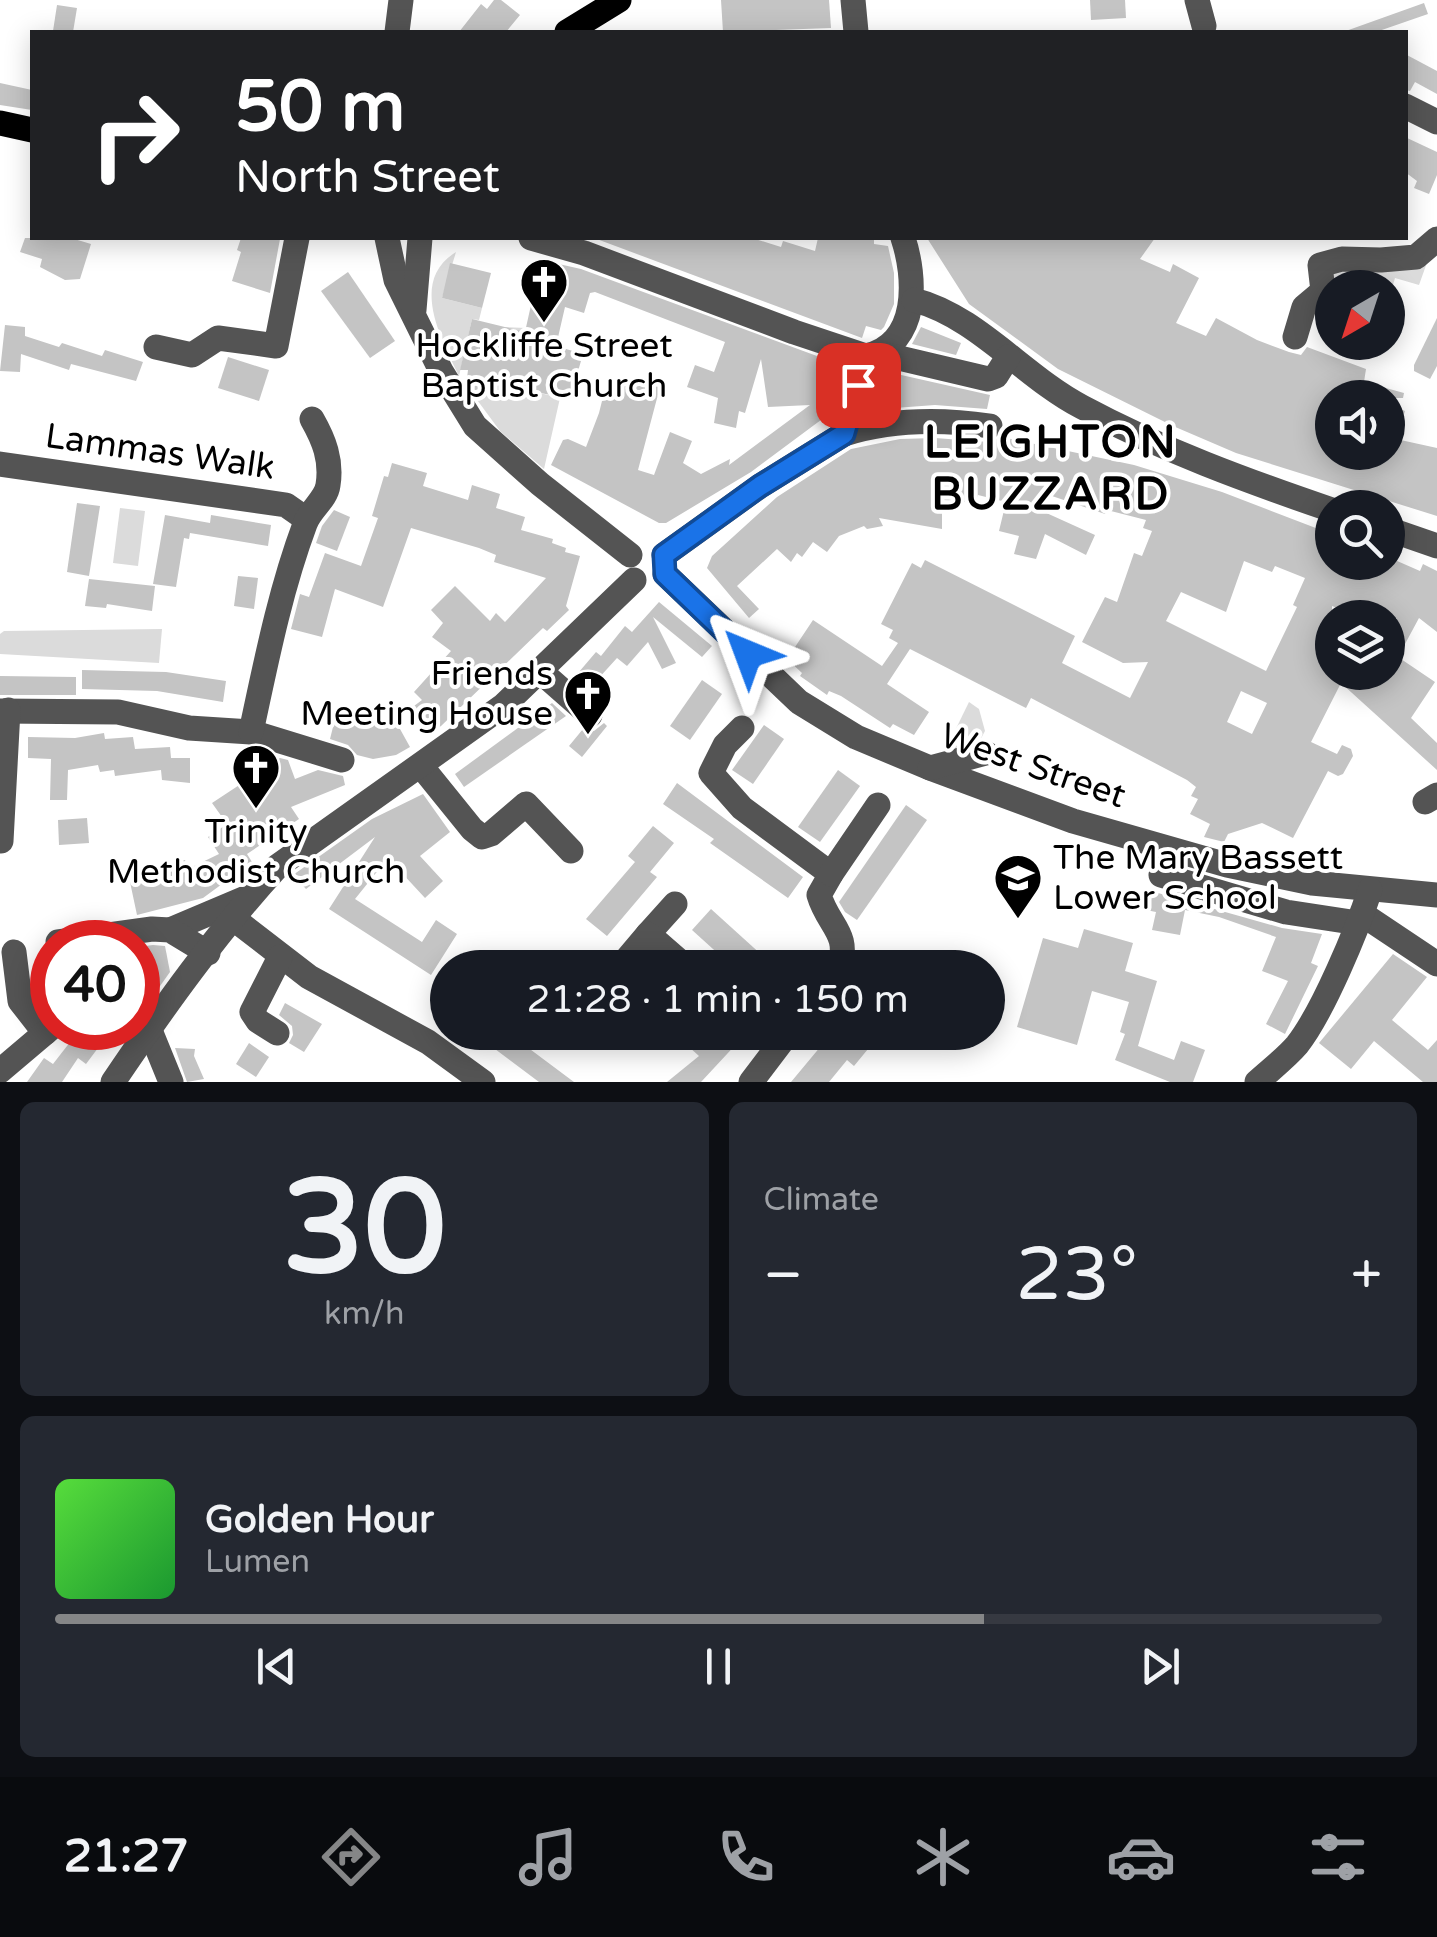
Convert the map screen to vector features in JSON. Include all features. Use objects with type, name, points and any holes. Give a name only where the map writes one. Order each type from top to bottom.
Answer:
[{"type":"main road","points":[[570,30],[619,0]]},
{"type":"main road","points":[[0,124],[30,130]]},
{"type":"street","points":[[397,30],[401,0]]},
{"type":"street","points":[[853,0],[856,30]]},
{"type":"street","points":[[1197,0],[1204,26]]},
{"type":"street","points":[[1408,108],[1437,122]]},
{"type":"street","points":[[1295,337],[1304,307],[1323,292],[1320,265],[1342,259],[1416,256],[1437,239]]},
{"type":"street","points":[[156,347],[192,354],[218,338],[276,346],[297,240]]},
{"type":"street","points":[[387,240],[396,280],[460,405],[475,426],[632,567]]},
{"type":"street","points":[[414,314],[420,240]]},
{"type":"street","points":[[538,240],[584,253],[794,332],[872,354],[988,380],[996,376],[1008,357]]},
{"type":"street","points":[[844,434],[872,354],[892,341],[914,300],[912,265],[903,240]]},
{"type":"street","points":[[914,300],[950,313],[1080,406],[1172,450],[1315,504]]},
{"type":"street","name":"Lammas Walk","points":[[251,732],[271,640],[306,519],[329,483],[326,443],[312,420]]},
{"type":"street","points":[[160,1014],[250,896],[298,849],[502,706],[540,671],[647,546],[668,571],[694,533],[844,434],[907,421],[990,426]]},
{"type":"street","name":"Lammas Walk","points":[[0,464],[286,506],[306,519]]},
{"type":"street","points":[[1405,535],[1437,546]]},
{"type":"street","name":"West Street","points":[[668,571],[800,702],[856,737],[1073,821],[1228,865],[1312,882],[1363,909]]},
{"type":"street","points":[[540,671],[590,715]]},
{"type":"street","points":[[1,841],[4,710],[118,712],[189,728],[251,732],[342,760]]},
{"type":"street","points":[[742,728],[725,745],[711,773],[742,808],[831,874]]},
{"type":"street","points":[[930,768],[986,753]]},
{"type":"street","points":[[407,772],[482,837],[526,804],[571,851]]},
{"type":"street","points":[[845,950],[842,936],[825,915],[819,895],[878,805]]},
{"type":"street","name":"West Street","points":[[1160,876],[1286,912],[1363,909],[1437,895]]},
{"type":"street","points":[[160,929],[170,930],[250,896]]},
{"type":"street","points":[[634,950],[675,904]]},
{"type":"street","points":[[1257,1082],[1295,1048],[1308,1028],[1363,909],[1437,964]]},
{"type":"street","points":[[234,919],[309,978],[428,1042],[484,1082]]},
{"type":"street","points":[[170,930],[208,953]]},
{"type":"street","points":[[648,934],[666,950]]},
{"type":"street","points":[[7,953],[20,1002],[30,1018]]},
{"type":"street","points":[[277,1033],[258,1021],[252,1012],[280,957]]},
{"type":"street","points":[[0,1071],[30,1046]]},
{"type":"street","points":[[113,1082],[134,1050]]},
{"type":"street","points":[[158,1050],[171,1082]]},
{"type":"street","points":[[751,1082],[769,1050]]},
{"type":"shaded area","points":[[456,252],[442,298],[482,308],[479,320],[472,319],[459,376],[438,328],[432,294],[434,278],[442,264]]},
{"type":"shaded area","points":[[1429,257],[1419,285],[1405,281],[1405,270],[1347,270]]},
{"type":"shaded area","points":[[505,327],[526,328],[512,386],[560,398],[544,469],[500,431],[472,393],[485,396],[488,382],[493,382]]},
{"type":"shaded area","points":[[120,508],[145,511],[138,566],[113,563]]},
{"type":"shaded area","points":[[162,629],[159,663],[0,654],[0,634],[4,631]]},
{"type":"shaded area","points":[[969,702],[979,709],[985,731],[977,746],[956,751],[947,747]]},
{"type":"building","points":[[494,0],[501,0],[520,15],[508,30],[461,30],[481,4],[487,9]]},
{"type":"building","points":[[721,0],[829,0],[831,28],[723,30]]},
{"type":"building","points":[[1090,0],[1125,0],[1126,18],[1091,20]]},
{"type":"building","points":[[1424,3],[1428,14],[1382,30],[1349,30]]},
{"type":"building","points":[[57,5],[77,8],[73,30],[53,30]]},
{"type":"building","points":[[1408,56],[1437,71],[1437,94],[1415,82],[1410,91]]},
{"type":"building","points":[[0,83],[30,90],[30,110],[0,105]]},
{"type":"building","points":[[1408,138],[1437,152],[1437,175],[1429,194],[1414,188],[1417,181],[1408,174]]},
{"type":"building","points":[[25,238],[91,244],[80,279],[65,280],[40,267],[42,259],[20,252]]},
{"type":"building","points":[[240,240],[280,240],[270,293],[232,281],[241,252],[237,250]]},
{"type":"building","points":[[599,240],[758,240],[781,247],[783,241],[815,251],[818,240],[874,240],[874,244],[888,246],[894,273],[894,304],[884,327],[881,330],[866,326],[862,338]]},
{"type":"building","points":[[928,240],[1154,240],[1140,259],[1170,272],[1173,264],[1199,278],[1176,323],[1206,336],[1216,318],[1289,352],[1301,355],[1307,347],[1315,350],[1315,360],[1342,360],[1366,369],[1364,380],[1315,380],[1315,470],[1405,470],[1405,441],[1437,448],[1437,516],[1405,506],[1405,490],[1354,490],[1236,453],[1058,369],[969,304]]},
{"type":"building","points":[[541,260],[581,269],[844,366],[829,414],[751,472],[666,523],[659,523],[551,465],[563,440],[586,447],[608,377],[660,387],[638,470],[654,475],[670,432],[692,441],[683,463],[701,474],[730,459],[729,465],[810,405],[768,407],[761,359],[745,413],[739,411],[736,428],[714,423],[718,398],[687,387],[695,365],[714,372],[725,342],[595,292],[590,293],[584,313],[565,307],[556,346],[583,354],[570,399],[488,382],[485,396],[474,393],[475,380],[467,378],[468,370],[460,370],[472,319],[525,332]]},
{"type":"building","points":[[450,263],[491,273],[482,308],[442,298]]},
{"type":"building","points":[[348,272],[395,341],[370,358],[321,291]]},
{"type":"building","points":[[1437,318],[1437,366],[1430,379],[1414,371],[1414,365]]},
{"type":"building","points":[[5,325],[25,327],[25,336],[59,347],[62,343],[102,356],[105,350],[143,362],[136,381],[71,364],[69,370],[21,354],[20,372],[0,371]]},
{"type":"building","points":[[921,327],[961,343],[956,355],[912,344]]},
{"type":"building","points":[[228,357],[269,370],[259,401],[218,388]]},
{"type":"building","points":[[879,370],[990,395],[987,409],[935,405],[868,410]]},
{"type":"building","points":[[1002,437],[1134,465],[1222,492],[1315,528],[1315,580],[1405,580],[1405,564],[1420,571],[1423,564],[1437,571],[1437,632],[1419,618],[1405,644],[1405,600],[1315,600],[1315,690],[1337,690],[1311,742],[1337,754],[1342,745],[1351,749],[1353,756],[1343,774],[1328,771],[1293,838],[1262,823],[1228,834],[1224,842],[1204,837],[1210,824],[1190,814],[1198,799],[1191,796],[1196,787],[1187,780],[1031,698],[1026,708],[910,649],[887,684],[929,712],[914,735],[893,724],[890,728],[841,696],[829,691],[827,695],[800,676],[802,673],[787,659],[813,620],[882,666],[898,643],[889,638],[893,630],[881,624],[912,563],[921,568],[925,560],[1075,636],[1062,663],[1130,698],[1148,662],[1123,663],[1082,642],[1105,597],[1117,602],[1134,553],[1142,556],[1152,531],[1143,528],[1146,520],[1107,510],[1105,514],[1049,495],[1042,511],[1095,535],[1086,555],[1045,534],[1036,559],[1014,554],[1019,536],[999,531],[1006,502],[978,495],[975,503],[942,500],[942,529],[879,518],[883,526],[864,526],[839,536],[827,552],[813,542],[802,557],[797,553],[791,562],[777,549],[737,586],[759,609],[749,618],[707,568],[712,556],[777,497],[851,449],[900,439],[989,442]],"holes":[[[1244,561],[1272,572],[1275,566],[1305,578],[1293,605],[1297,607],[1266,671],[1166,621],[1181,592],[1226,612]],[[1241,691],[1267,703],[1252,734],[1227,722]]]},
{"type":"building","points":[[392,463],[427,473],[423,486],[468,500],[472,485],[500,494],[496,508],[525,517],[521,530],[553,539],[552,543],[566,548],[565,552],[580,556],[566,606],[569,610],[547,631],[543,628],[428,735],[410,709],[422,700],[414,692],[451,651],[432,637],[443,623],[431,610],[455,586],[490,621],[496,613],[505,622],[546,578],[494,562],[496,555],[479,548],[411,528],[383,607],[335,589],[322,637],[291,629],[300,594],[309,597],[325,553],[361,566],[378,518],[372,516],[384,476],[388,477]]},
{"type":"building","points":[[77,503],[100,506],[89,576],[67,572]]},
{"type":"building","points":[[334,510],[350,517],[337,551],[316,543]]},
{"type":"building","points":[[165,515],[210,523],[211,515],[271,525],[268,546],[190,533],[189,539],[184,538],[176,587],[153,584]]},
{"type":"building","points":[[238,576],[258,578],[254,609],[234,606]]},
{"type":"building","points":[[89,579],[155,586],[152,611],[107,604],[106,608],[85,606]]},
{"type":"building","points":[[659,602],[712,646],[702,657],[653,617],[676,663],[662,669],[648,642],[627,666],[617,658],[587,691],[573,679],[596,652],[601,656],[625,626],[632,632]]},
{"type":"building","points":[[1405,662],[1435,682],[1411,718],[1437,743],[1437,770],[1349,690],[1405,690]]},
{"type":"building","points":[[82,670],[166,672],[226,681],[223,702],[157,691],[82,689]]},
{"type":"building","points":[[0,676],[76,677],[76,695],[0,695]]},
{"type":"building","points":[[702,680],[722,694],[690,740],[670,726]]},
{"type":"building","points":[[552,703],[566,716],[464,787],[455,774]]},
{"type":"building","points":[[337,711],[389,724],[395,720],[410,747],[396,755],[373,759],[357,755],[348,745],[330,739]]},
{"type":"building","name":"Friends Meeting House","points":[[604,723],[607,726],[582,757],[569,746],[583,729],[594,731]]},
{"type":"building","points":[[764,725],[784,739],[753,784],[732,770]]},
{"type":"building","points":[[104,733],[105,739],[133,737],[135,749],[170,747],[171,758],[190,758],[190,783],[162,780],[161,770],[115,776],[114,770],[100,772],[98,765],[68,770],[67,800],[50,800],[51,759],[28,758],[28,737],[75,738]]},
{"type":"building","points":[[280,758],[288,760],[295,779],[318,770],[343,776],[345,785],[291,807],[299,819],[247,854],[252,862],[203,898],[137,915],[130,882],[156,877],[155,870],[185,860],[188,869],[219,854],[208,837],[227,824],[212,803]]},
{"type":"building","points":[[838,770],[860,786],[820,842],[798,827]]},
{"type":"building","points":[[677,783],[803,877],[788,898],[663,804]]},
{"type":"building","points":[[423,794],[450,832],[420,856],[443,881],[425,898],[388,858],[355,899],[422,942],[436,920],[457,934],[447,950],[430,950],[430,974],[329,909],[375,837],[306,889],[293,875],[372,819]]},
{"type":"building","points":[[906,805],[927,820],[857,920],[839,902]]},
{"type":"building","points":[[87,818],[89,843],[59,845],[58,820]]},
{"type":"building","points":[[653,826],[674,843],[650,872],[657,877],[607,936],[586,919],[635,862],[628,856]]},
{"type":"building","points":[[1151,891],[1282,928],[1322,934],[1311,963],[1318,966],[1285,1034],[1266,1024],[1288,981],[1262,971],[1276,937],[1185,910],[1180,935],[1152,930],[1156,912],[1146,910]]},
{"type":"building","points":[[711,909],[756,950],[714,950],[692,930]]},
{"type":"building","points":[[1084,929],[1133,943],[1125,971],[1157,981],[1138,1046],[1174,1060],[1181,1041],[1205,1050],[1193,1082],[1170,1082],[1115,1060],[1125,1034],[1120,1032],[1129,1002],[1092,991],[1077,1045],[1017,1027],[1043,938],[1078,948]]},
{"type":"building","points":[[160,946],[165,946],[170,972],[160,986]]},
{"type":"building","points":[[1393,954],[1427,977],[1392,1020],[1428,1050],[1437,1040],[1437,1082],[1423,1082],[1374,1041],[1351,1069],[1319,1043]]},
{"type":"building","points":[[285,1003],[322,1024],[304,1052],[289,1043],[292,1026],[279,1015]]},
{"type":"building","points":[[249,1043],[269,1057],[256,1077],[236,1064]]},
{"type":"building","points":[[175,1048],[195,1049],[204,1079],[187,1082]]},
{"type":"building","points":[[64,1050],[96,1050],[86,1064],[78,1058],[62,1082],[27,1082],[44,1058],[53,1064]]},
{"type":"building","points":[[496,1050],[531,1050],[574,1082],[539,1082]]},
{"type":"building","points":[[692,1050],[731,1050],[701,1082],[667,1082],[699,1056]]},
{"type":"building","points":[[818,1050],[867,1050],[854,1066],[847,1060],[829,1082],[791,1082]]},
{"type":"place","name":"Hockliffe Street Baptist Church","points":[[544,324]]},
{"type":"place","name":"Friends Meeting House","points":[[588,736]]},
{"type":"place","name":"Trinity Methodist Church","points":[[256,810]]},
{"type":"place","name":"The Mary Bassett Lower School","points":[[1018,920]]},
{"type":"district","name":"LEIGHTON BUZZARD","points":[[1051,469]]},
{"type":"route","points":[[748,654],[665,574],[664,555],[760,486],[844,434],[858,385]]}]
